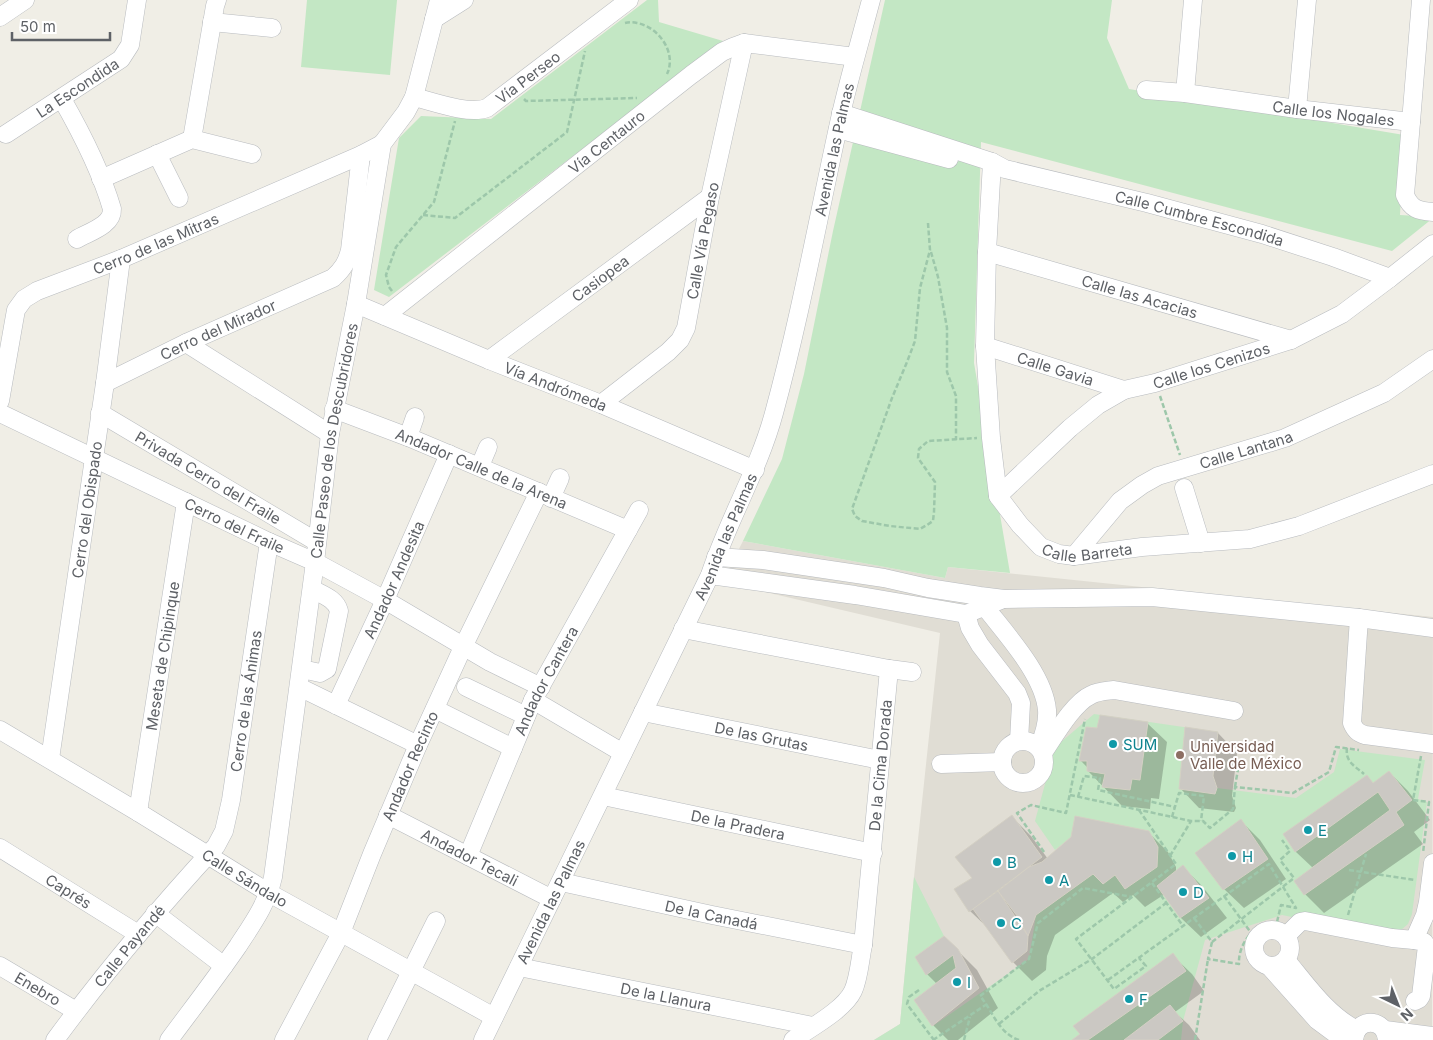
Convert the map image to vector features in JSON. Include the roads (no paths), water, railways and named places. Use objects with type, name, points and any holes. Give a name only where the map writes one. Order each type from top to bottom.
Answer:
[{"type":"street","points":[[0,17],[25,0]]},
{"type":"street","name":"La Escondida","points":[[6,134],[115,64],[125,55],[130,46],[137,0]]},
{"type":"street","points":[[192,139],[214,6],[217,0]]},
{"type":"street","name":"Calle Paseo de los Descubridores","points":[[169,1040],[224,966],[254,921],[269,893],[273,877],[302,668],[330,434],[356,304],[382,144],[406,112],[414,97],[439,0]]},
{"type":"street","points":[[434,19],[464,0]]},
{"type":"street","name":"Vía Perseo","points":[[414,97],[477,111],[487,108],[629,0]]},
{"type":"street","name":"Avenida las Palmas","points":[[483,1040],[710,575],[716,557],[755,470],[774,415],[803,296],[855,57],[872,0]]},
{"type":"street","points":[[1184,93],[1192,0]]},
{"type":"street","points":[[1297,109],[1307,0]]},
{"type":"street","points":[[1411,122],[1422,0]]},
{"type":"street","points":[[212,22],[272,28]]},
{"type":"street","points":[[744,43],[855,57]]},
{"type":"street","name":"Vía Centauro","points":[[385,316],[670,91],[722,52],[744,43]]},
{"type":"street","name":"Calle Vía Pegaso","points":[[601,404],[668,352],[684,334],[710,197],[744,43]]},
{"type":"street","name":"Calle los Nogales","points":[[1146,90],[1184,93],[1297,109],[1411,122],[1405,195],[1408,203],[1415,208],[1433,212]]},
{"type":"street","points":[[62,99],[78,127],[112,209],[112,217],[77,239]]},
{"type":"street","name":"Calle Cumbre Escondida","points":[[840,121],[996,168],[1147,203],[1262,234],[1390,278]]},
{"type":"street","points":[[101,179],[192,139],[252,154]]},
{"type":"street","name":"Cerro de las Mitras","points":[[0,401],[16,310],[24,299],[37,291],[121,259],[361,155],[382,144]]},
{"type":"street","points":[[158,154],[178,198]]},
{"type":"street","name":"Cerro del Mirador","points":[[105,383],[186,343],[333,278],[342,270],[347,263],[350,250],[361,155]]},
{"type":"street","points":[[996,168],[987,252],[985,346],[991,438],[998,496]]},
{"type":"street","name":"Casiopea","points":[[489,360],[710,197]]},
{"type":"street","name":"Calle los Cenizos","points":[[998,496],[1070,428],[1098,405],[1124,390],[1155,383],[1291,340],[1342,314],[1433,244]]},
{"type":"street","name":"Calle las Acacias","points":[[987,252],[1291,340]]},
{"type":"street","name":"Cerro del Obispado","points":[[50,759],[105,383],[121,259]]},
{"type":"street","name":"Vía Andrómeda","points":[[356,304],[489,360],[601,404],[755,470]]},
{"type":"street","points":[[186,343],[330,434]]},
{"type":"street","name":"Calle Gavia","points":[[985,346],[1124,390]]},
{"type":"street","name":"Calle Lantana","points":[[1074,556],[1120,501],[1158,476],[1285,438],[1384,393],[1433,360]]},
{"type":"street","name":"Andador Calle de la Arena","points":[[334,409],[480,466],[628,530]]},
{"type":"street","name":"Cerro del Fraile","points":[[0,413],[269,542],[315,562],[386,600],[463,647],[533,701]]},
{"type":"street","name":"Privada Cerro del Fraile","points":[[100,413],[317,542]]},
{"type":"street","points":[[408,437],[415,417]]},
{"type":"street","points":[[480,466],[488,447]]},
{"type":"street","name":"Andador Andesita","points":[[336,705],[386,600],[448,454]]},
{"type":"street","name":"Calle Barreta","points":[[998,496],[1020,525],[1041,547],[1059,554],[1074,556],[1142,547],[1250,539],[1299,526],[1433,474]]},
{"type":"street","name":"Andador Recinto","points":[[284,1040],[342,933],[388,815],[463,647],[545,495],[560,478]]},
{"type":"street","points":[[1184,488],[1201,543]]},
{"type":"street","name":"Meseta de Chipinque","points":[[138,812],[186,502]]},
{"type":"street","name":"Andador Cantera","points":[[468,856],[533,701],[639,510]]},
{"type":"street","name":"Cerro de las Ánimas","points":[[207,856],[216,846],[224,831],[229,808],[269,542]]},
{"type":"street","points":[[716,557],[763,560],[884,578],[982,602],[1004,599],[1152,597],[1359,618],[1433,628]]},
{"type":"street","points":[[710,575],[789,585],[966,614],[982,602]]},
{"type":"street","points":[[924,607],[928,588]]},
{"type":"street","points":[[302,668],[320,673],[327,669],[339,611],[337,605],[332,600],[312,589]]},
{"type":"street","points":[[982,602],[1031,669],[1043,691],[1047,710],[1041,750]]},
{"type":"street","points":[[966,614],[970,628],[980,645],[1021,703],[1019,741]]},
{"type":"street","points":[[1359,618],[1352,723],[1355,730],[1365,735],[1427,750]]},
{"type":"street","points":[[307,628],[334,634]]},
{"type":"street","points":[[683,628],[912,672]]},
{"type":"street","name":"De la Cima Dorada","points":[[793,1040],[837,1010],[848,1000],[854,989],[863,945],[890,669]]},
{"type":"street","points":[[299,687],[418,745]]},
{"type":"street","points":[[466,687],[533,701],[623,753]]},
{"type":"street","points":[[1041,750],[1069,715],[1089,695],[1099,692],[1114,690],[1234,711]]},
{"type":"street","points":[[435,709],[513,748]]},
{"type":"street","name":"De las Grutas","points":[[643,712],[880,760]]},
{"type":"street","name":"Calle Sándalo","points":[[0,730],[269,893],[494,1017]]},
{"type":"street","points":[[1026,741],[1033,743],[1041,750],[1045,760],[1042,773],[1037,779],[1032,782],[1018,783],[1006,775],[1003,769],[1003,755],[1012,744],[1026,741]]},
{"type":"street","points":[[941,764],[1002,762]]},
{"type":"street","name":"De la Pradera","points":[[602,796],[873,853]]},
{"type":"street","name":"Andador Tecali","points":[[388,815],[552,899]]},
{"type":"street","name":"Caprés","points":[[0,848],[138,934]]},
{"type":"street","name":"Calle Payandé","points":[[55,1040],[155,913],[207,856]]},
{"type":"street","points":[[1414,940],[1425,915],[1428,902],[1428,859]]},
{"type":"street","name":"De la Canadá","points":[[561,882],[863,945]]},
{"type":"street","points":[[155,913],[224,966]]},
{"type":"street","points":[[377,1040],[436,920]]},
{"type":"street","points":[[1286,936],[1300,922],[1305,921],[1392,938],[1424,942],[1427,946],[1421,996],[1415,1001]]},
{"type":"street","points":[[1278,963],[1291,950],[1290,943],[1286,936],[1278,930],[1266,930],[1256,938],[1254,950],[1259,961],[1278,963],[1317,1020],[1352,1037],[1365,1024],[1370,1023],[1376,1023],[1381,1026],[1386,1035],[1433,1036]]},
{"type":"street","name":"Enebro","points":[[0,966],[76,1011]]},
{"type":"street","name":"De la Llanura","points":[[519,967],[813,1026]]},
{"type":"place","name":"SUM","points":[[1113,744]]},
{"type":"place","name":"Universidad Valle de México","points":[[1180,755]]},
{"type":"place","name":"E","points":[[1308,830]]},
{"type":"place","name":"H","points":[[1232,856]]},
{"type":"place","name":"B","points":[[997,862]]},
{"type":"place","name":"A","points":[[1049,880]]},
{"type":"place","name":"D","points":[[1183,892]]},
{"type":"place","name":"C","points":[[1001,923]]},
{"type":"place","name":"I","points":[[957,982]]},
{"type":"place","name":"F","points":[[1129,999]]}]
